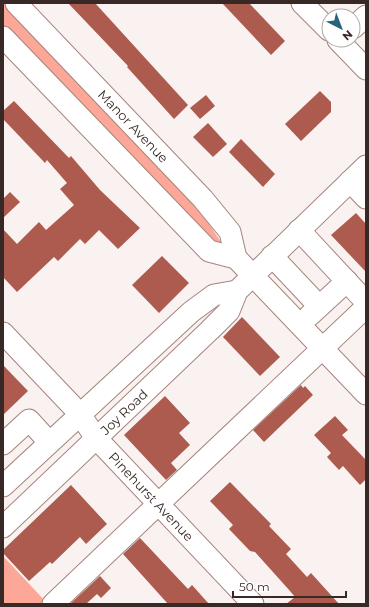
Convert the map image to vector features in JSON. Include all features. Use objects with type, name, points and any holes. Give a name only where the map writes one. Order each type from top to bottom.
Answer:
[{"type":"street","name":"Manor Avenue","points":[[16,3],[203,199],[230,232],[236,258]]},
{"type":"street","points":[[302,3],[321,20]]},
{"type":"street","points":[[3,37],[209,251],[236,258],[366,394]]},
{"type":"street","points":[[349,48],[366,69]]},
{"type":"street","name":"Joy Road","points":[[3,526],[229,311],[237,291],[366,166]]},
{"type":"street","points":[[350,181],[366,198]]},
{"type":"street","points":[[299,230],[366,302]]},
{"type":"street","points":[[272,256],[319,306]]},
{"type":"street","points":[[300,324],[346,281]]},
{"type":"street","points":[[3,486],[80,413],[191,312],[214,295],[237,291]]},
{"type":"street","points":[[52,604],[366,307]]},
{"type":"street","name":"Pinehurst Avenue","points":[[7,346],[80,413],[96,438],[253,604]]},
{"type":"street","points":[[3,444],[29,420],[49,442]]},
{"type":"shaded area","points":[[3,3],[191,197],[223,245],[214,246],[3,26]]},
{"type":"shaded area","points":[[3,556],[46,602],[44,604],[3,604]]},
{"type":"building","points":[[68,3],[95,3],[188,105],[174,119],[127,67],[128,66]]},
{"type":"building","points":[[222,3],[249,3],[285,41],[271,55]]},
{"type":"building","points":[[320,91],[331,102],[331,112],[301,141],[285,124]]},
{"type":"building","points":[[206,95],[215,106],[200,119],[190,108]]},
{"type":"building","points":[[14,101],[69,158],[71,156],[100,190],[140,228],[118,249],[99,230],[85,244],[80,239],[58,261],[54,257],[17,292],[3,277],[3,229],[17,244],[39,222],[46,230],[74,205],[60,189],[67,183],[47,160],[45,163],[3,119],[3,111]]},
{"type":"building","points":[[208,123],[227,144],[213,157],[193,137]]},
{"type":"building","points":[[241,139],[275,174],[263,187],[229,152]]},
{"type":"building","points":[[10,192],[20,202],[3,218],[3,199]]},
{"type":"building","points":[[356,213],[366,224],[366,272],[331,235]]},
{"type":"building","points":[[162,256],[189,283],[159,313],[132,285]]},
{"type":"building","points":[[242,317],[280,357],[260,376],[223,337]]},
{"type":"building","points":[[3,365],[28,391],[3,415]]},
{"type":"building","points":[[301,385],[303,388],[305,386],[313,395],[264,442],[253,430]]},
{"type":"building","points":[[165,396],[190,423],[179,433],[190,445],[171,463],[177,470],[166,480],[124,435]]},
{"type":"building","points":[[335,416],[348,430],[342,435],[366,460],[366,479],[360,485],[343,466],[339,470],[327,457],[331,453],[314,435]]},
{"type":"building","points":[[230,482],[271,524],[269,526],[291,549],[286,554],[307,577],[311,573],[339,604],[286,604],[295,597],[255,552],[250,551],[229,529],[233,525],[210,501]]},
{"type":"building","points":[[71,485],[107,524],[86,544],[80,537],[52,564],[50,562],[29,581],[3,553],[3,550]]},
{"type":"building","points":[[140,538],[188,589],[192,585],[209,604],[168,604],[123,554]]},
{"type":"building","points":[[100,576],[111,588],[101,598],[97,594],[86,604],[70,604]]}]
